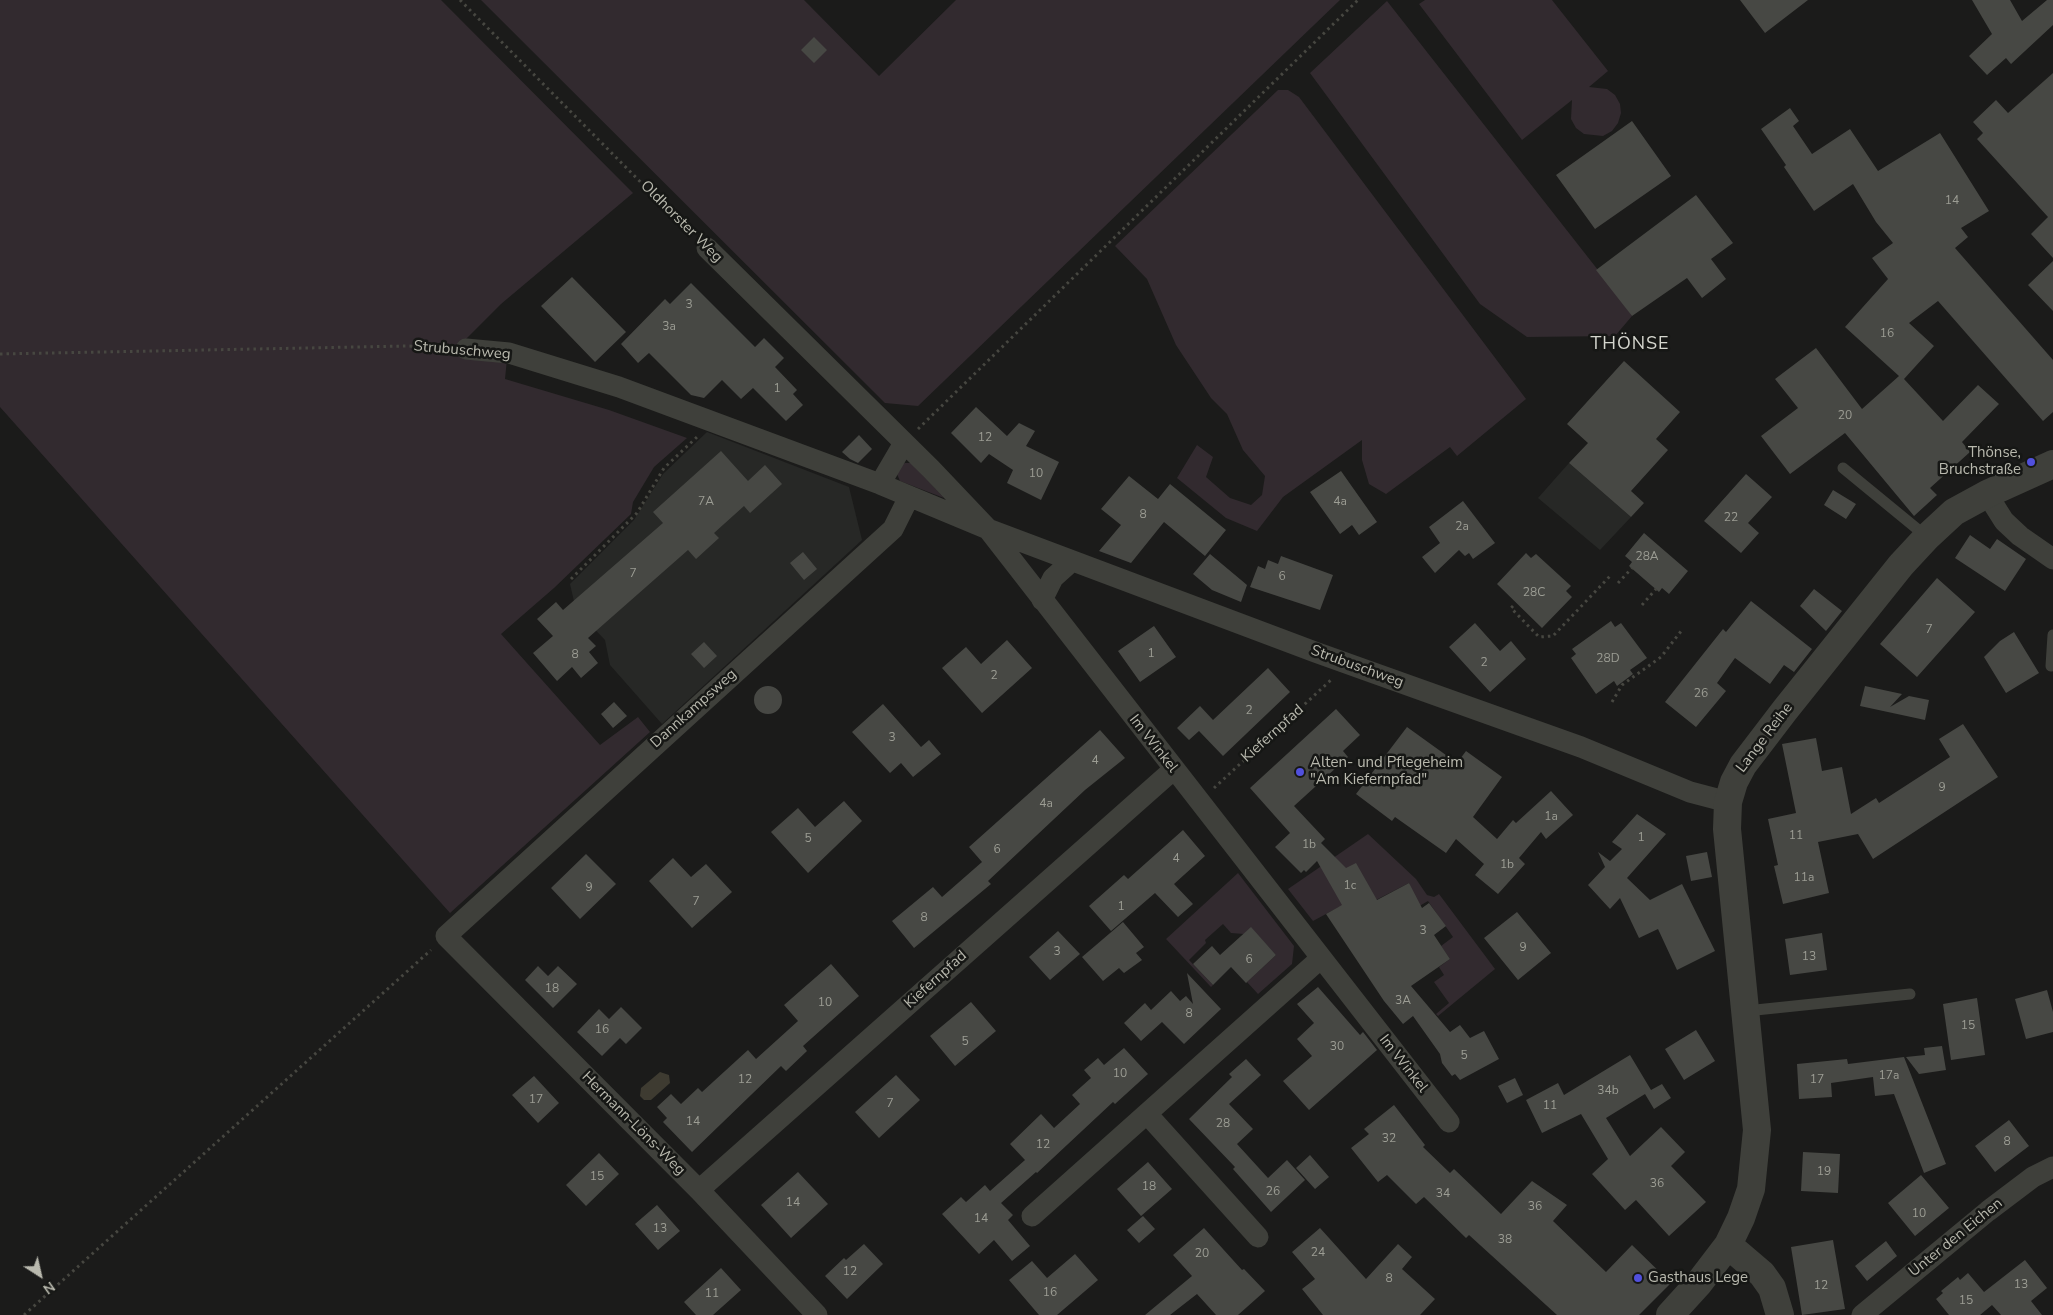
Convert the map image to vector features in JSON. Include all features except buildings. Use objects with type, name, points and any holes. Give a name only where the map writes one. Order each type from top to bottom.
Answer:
[{"type":"street","name":"Oldhorster Weg","points":[[707,248],[931,469]]},
{"type":"street","name":"Strubuschweg","points":[[466,348],[509,353],[619,387],[880,484]]},
{"type":"street","points":[[904,443],[889,465],[880,484],[909,496]]},
{"type":"street","name":"Lange Reihe","points":[[1670,1315],[1699,1283],[1728,1245],[1742,1218],[1751,1189],[1757,1130],[1727,829],[1728,802],[1734,782],[1743,765],[1902,565],[1927,537],[1954,512],[1987,494],[2053,464]]},
{"type":"street","name":"Strubuschweg","points":[[931,469],[988,529]]},
{"type":"street","points":[[1987,494],[2004,521],[2020,536],[2053,559]]},
{"type":"street","name":"Strubuschweg","points":[[909,496],[1072,561],[1340,661],[1581,747],[1690,792],[1728,802]]},
{"type":"street","name":"Dannkampsweg","points":[[446,936],[892,529],[909,496]]},
{"type":"street","name":"Im Winkel","points":[[988,529],[1173,770],[1449,1122]]},
{"type":"street","points":[[1042,600],[1053,578],[1072,561]]},
{"type":"street","name":"Kiefernpfad","points":[[699,1190],[1173,770]]},
{"type":"street","name":"Hermann-Löns-Weg","points":[[446,936],[699,1190],[817,1315]]},
{"type":"street","points":[[1032,1216],[1148,1115],[1320,959]]},
{"type":"street","points":[[1148,1115],[1258,1237]]},
{"type":"street","name":"Unter den Eichen","points":[[1862,1315],[1988,1211],[2033,1177],[2053,1167]]},
{"type":"street","points":[[1728,1245],[1762,1274],[1772,1288],[1780,1315]]},
{"type":"lane","points":[[1843,468],[1927,537]]},
{"type":"lane","points":[[2051,666],[2053,635]]},
{"type":"lane","points":[[1746,1011],[1910,994]]},
{"type":"path","name":"Oldhorster Weg","points":[[460,0],[707,248]]},
{"type":"path","points":[[904,443],[1358,0]]},
{"type":"path","name":"Strubuschweg","points":[[0,354],[408,346],[466,348]]},
{"type":"path","points":[[571,579],[637,513],[664,468],[712,423]]},
{"type":"path","points":[[1618,584],[1632,568]]},
{"type":"path","points":[[1513,606],[1511,608],[1539,637],[1553,636],[1611,575]]},
{"type":"path","points":[[1642,605],[1656,589]]},
{"type":"path","points":[[1612,702],[1622,685],[1662,657],[1682,630]]},
{"type":"path","name":"Kiefernpfad","points":[[1198,802],[1331,683],[1340,661]]},
{"type":"path","points":[[24,1315],[446,936]]},
{"type":"shaded area","points":[[0,0],[441,0],[633,193],[501,304],[449,356],[507,359],[505,379],[609,410],[687,438],[654,467],[633,502],[631,514],[554,588],[501,634],[600,745],[638,717],[650,732],[450,913],[0,407]]},
{"type":"shaded area","points":[[481,0],[804,0],[879,76],[956,0],[1340,0],[918,406],[885,403]]},
{"type":"shaded area","points":[[1425,0],[1552,0],[1608,71],[1589,87],[1607,89],[1615,95],[1620,104],[1621,113],[1618,123],[1612,131],[1603,136],[1584,134],[1576,128],[1571,119],[1572,100],[1522,140],[1419,4]]},
{"type":"shaded area","points":[[1387,1],[1632,316],[1615,336],[1527,337],[1480,304],[1310,73]]},
{"type":"shaded area","points":[[1278,90],[1288,90],[1299,97],[1526,399],[1457,456],[1450,447],[1386,494],[1369,484],[1362,460],[1362,440],[1283,497],[1257,531],[1226,518],[1177,478],[1197,445],[1213,457],[1206,477],[1230,498],[1251,505],[1262,495],[1265,476],[1243,450],[1227,414],[1211,398],[1176,345],[1147,279],[1115,246]]},
{"type":"shaded area","points":[[707,432],[849,487],[862,540],[662,724],[610,665],[605,640],[576,610],[570,584],[634,520],[663,474]]},
{"type":"shaded area","points":[[912,463],[944,498],[900,481],[897,474],[902,464]]},
{"type":"shaded area","points":[[1569,463],[1631,517],[1600,550],[1538,498]]},
{"type":"shaded area","points":[[1368,834],[1416,879],[1427,895],[1434,897],[1439,894],[1495,969],[1438,1016],[1436,1014],[1449,1003],[1434,982],[1444,975],[1439,967],[1450,959],[1441,946],[1453,937],[1428,901],[1416,908],[1409,883],[1345,916],[1339,907],[1313,921],[1288,889]]},
{"type":"shaded area","points":[[1238,873],[1294,946],[1292,964],[1258,994],[1247,982],[1276,955],[1251,928],[1244,934],[1231,933],[1223,924],[1205,940],[1206,943],[1189,960],[1213,985],[1211,987],[1166,939]]},
{"type":"shaded area","points":[[660,1072],[669,1075],[670,1083],[651,1100],[644,1100],[640,1096],[641,1088]]},
{"type":"place","name":"Thönse, Bruchstraße","points":[[2031,462]]},
{"type":"place","name":"Alten- und Pflegeheim \"Am Kiefernpfad\"","points":[[1300,772]]},
{"type":"place","name":"Gasthaus Lege","points":[[1638,1278]]},
{"type":"district","name":"THÖNSE","points":[[1630,345]]}]
